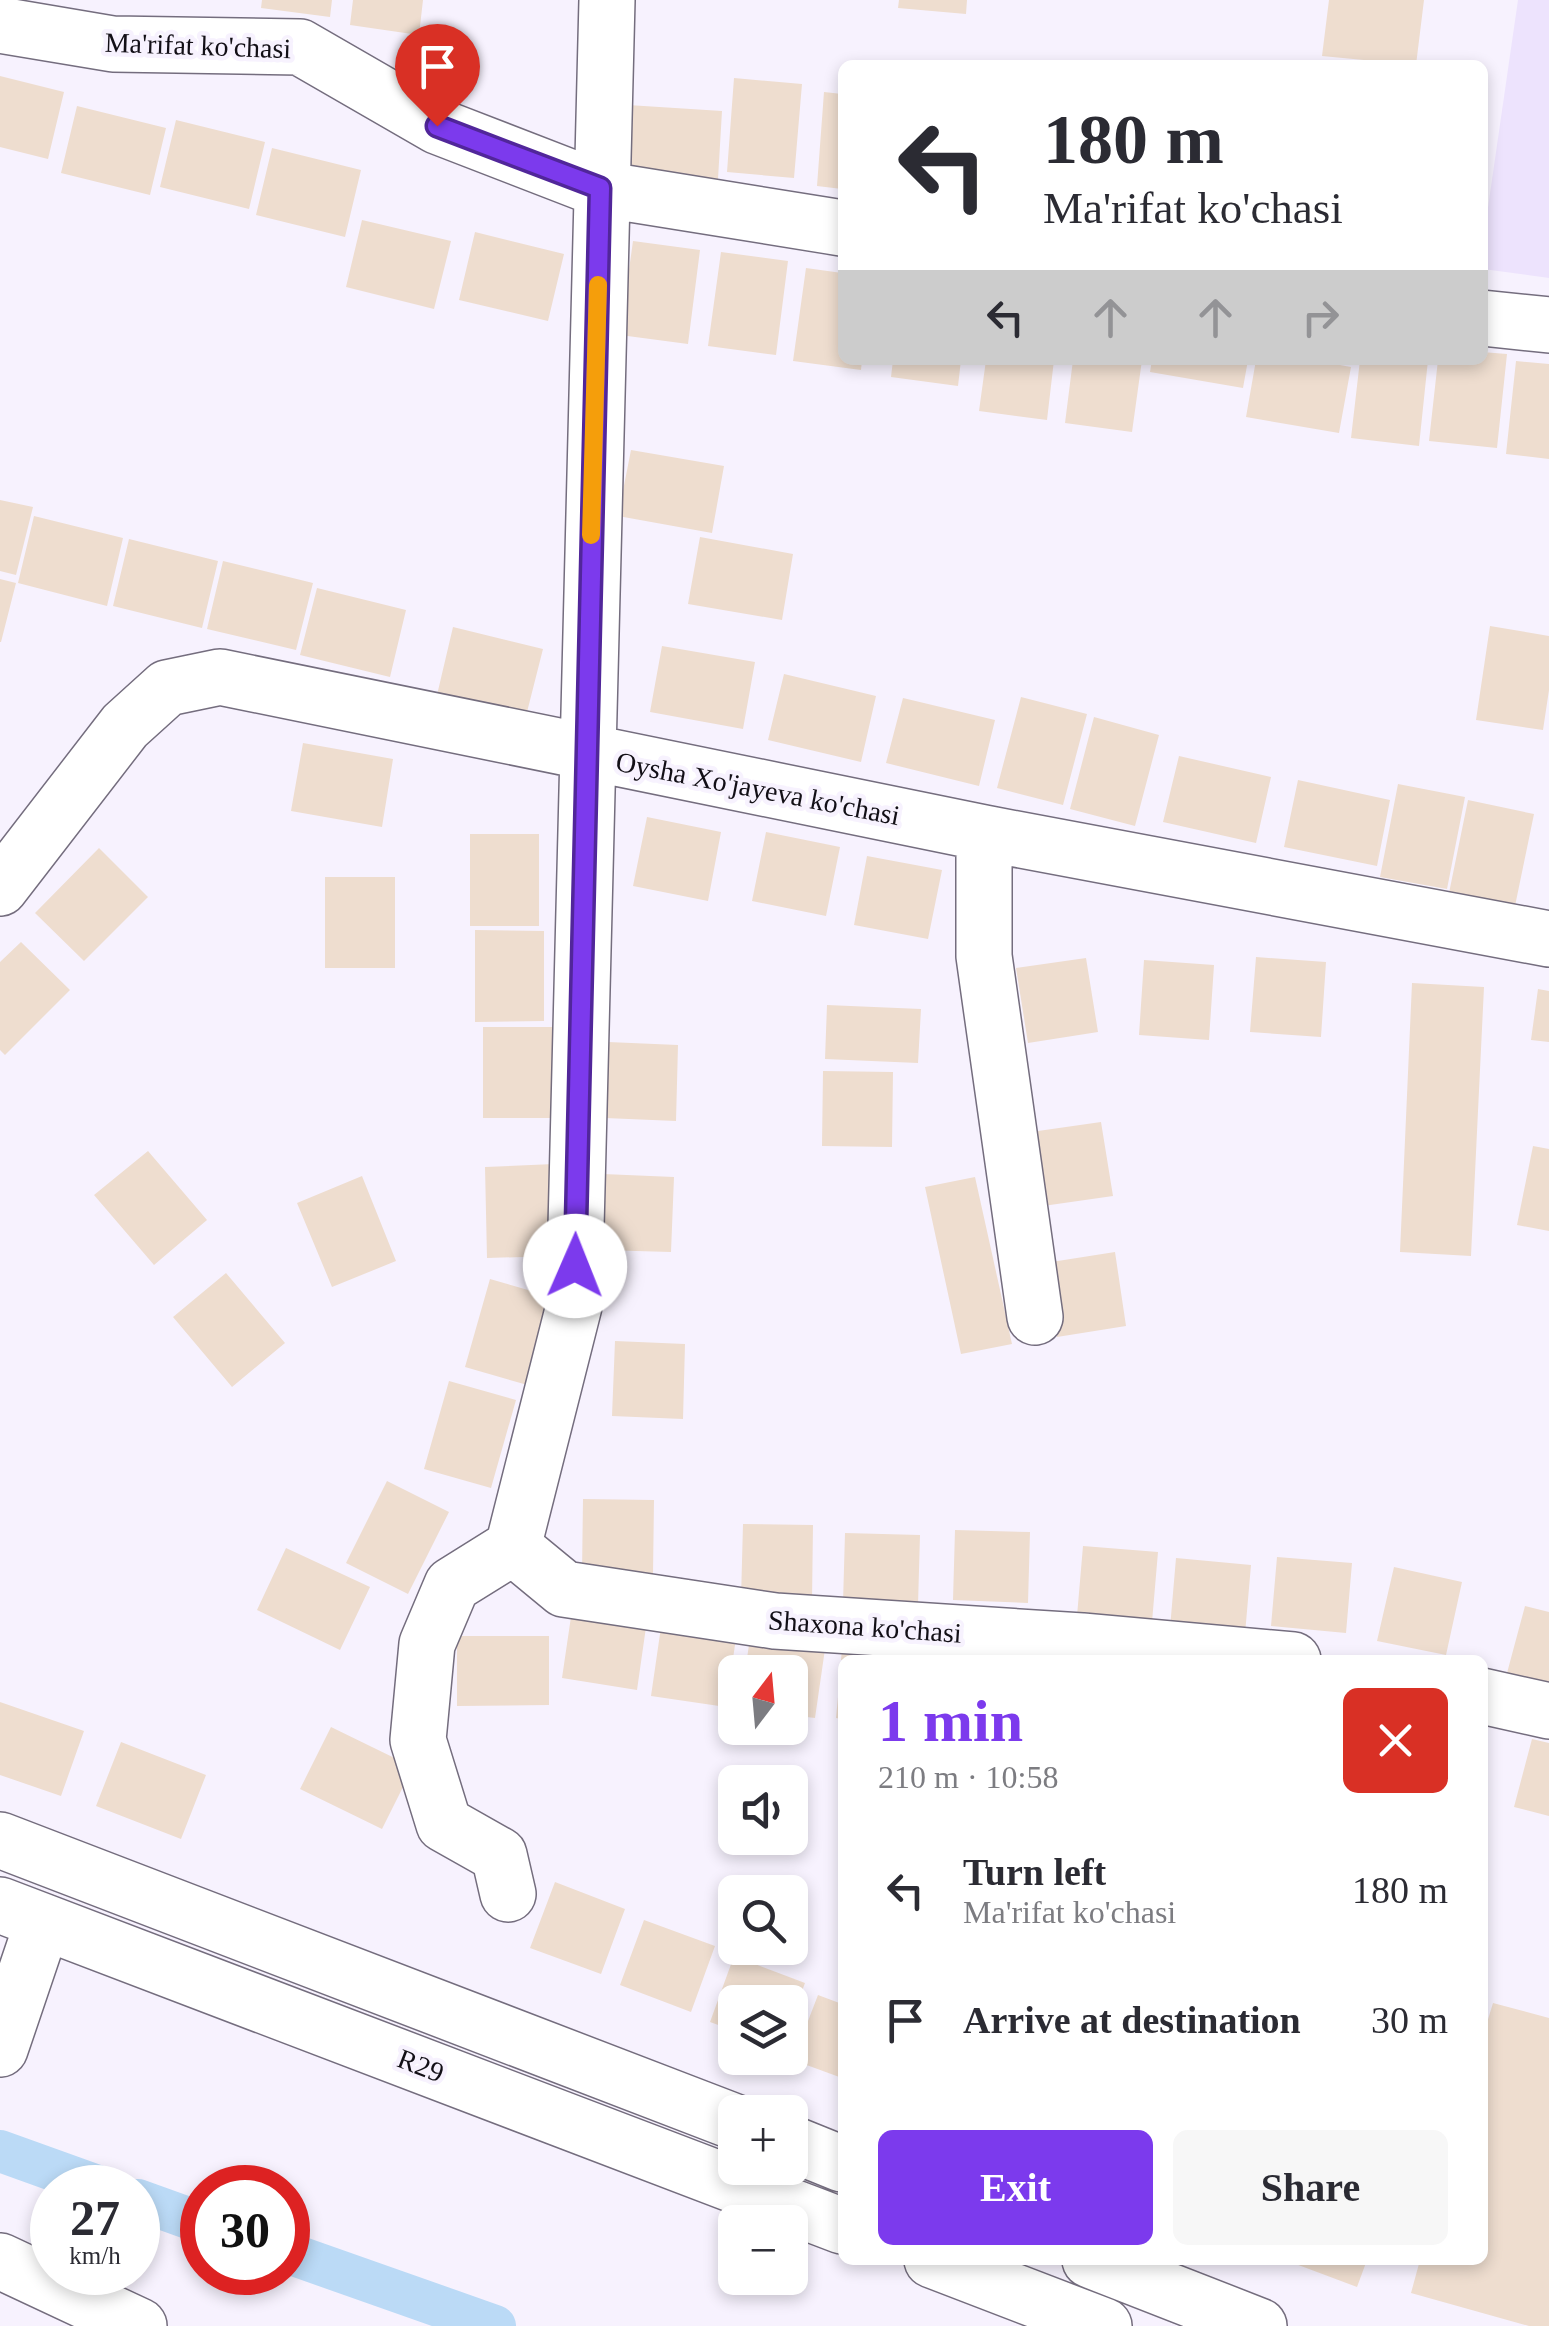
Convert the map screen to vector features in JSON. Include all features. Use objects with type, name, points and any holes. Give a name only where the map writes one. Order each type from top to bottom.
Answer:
[{"type":"street","points":[[508,1894],[499,1855],[444,1824],[418,1740],[426,1644],[452,1585],[512,1547],[574,1306],[606,0]]},
{"type":"street","name":"Ma'rifat ko'chasi","points":[[0,25],[113,44],[300,47],[437,126],[600,188],[838,227]]},
{"type":"street","points":[[1488,319],[1549,325]]},
{"type":"street","name":"Oysha Xo'jayeva ko'chasi","points":[[0,888],[126,726],[168,688],[220,677],[984,834],[1549,940]]},
{"type":"street","points":[[984,834],[984,956],[1035,1317]]},
{"type":"street","name":"Shaxona ko'chasi","points":[[512,1547],[564,1589],[756,1618],[1237,1655]]},
{"type":"street","points":[[1488,1697],[1549,1711]]},
{"type":"street","points":[[0,1840],[718,2115]]},
{"type":"street","points":[[0,2049],[21,1914]]},
{"type":"street","name":"R29","points":[[21,1914],[838,2224]]},
{"type":"street","points":[[808,2150],[838,2162]]},
{"type":"street","points":[[0,2261],[139,2326]]},
{"type":"street","points":[[945,2265],[1104,2326]]},
{"type":"street","points":[[1103,2265],[1259,2326]]},
{"type":"shaded area","points":[[1518,0],[1549,0],[1549,278],[1488,270],[1488,207]]},
{"type":"building","points":[[262,0],[332,0],[330,17],[261,8]]},
{"type":"building","points":[[353,0],[423,0],[419,35],[350,25]]},
{"type":"building","points":[[899,0],[967,0],[966,14],[898,8]]},
{"type":"building","points":[[1329,0],[1424,0],[1417,60],[1322,56]]},
{"type":"building","points":[[0,76],[64,92],[48,159],[0,147]]},
{"type":"building","points":[[734,78],[802,84],[794,178],[727,172]]},
{"type":"building","points":[[824,92],[838,94],[838,189],[817,186]]},
{"type":"building","points":[[628,105],[722,111],[718,179],[624,173]]},
{"type":"building","points":[[77,106],[166,128],[150,195],[61,173]]},
{"type":"building","points":[[176,120],[265,142],[249,209],[160,187]]},
{"type":"building","points":[[272,148],[361,170],[345,237],[256,215]]},
{"type":"building","points":[[362,220],[451,241],[434,309],[346,287]]},
{"type":"building","points":[[475,232],[564,254],[548,321],[459,300]]},
{"type":"building","points":[[633,241],[700,250],[688,344],[620,335]]},
{"type":"building","points":[[721,252],[788,261],[776,355],[708,346]]},
{"type":"building","points":[[806,268],[838,272],[838,365],[862,365],[861,370],[793,361]]},
{"type":"building","points":[[1488,352],[1507,354],[1497,448],[1429,441],[1437,365],[1488,365]]},
{"type":"building","points":[[1516,361],[1549,364],[1549,459],[1506,454]]},
{"type":"building","points":[[892,365],[960,365],[958,386],[891,377]]},
{"type":"building","points":[[985,365],[1053,365],[1047,420],[979,411]]},
{"type":"building","points":[[1072,365],[1141,365],[1132,432],[1065,423]]},
{"type":"building","points":[[1151,365],[1247,365],[1243,388],[1150,372]]},
{"type":"building","points":[[1255,365],[1351,367],[1339,433],[1246,417]]},
{"type":"building","points":[[1359,365],[1427,365],[1419,446],[1351,438]]},
{"type":"building","points":[[631,450],[724,466],[712,533],[618,516]]},
{"type":"building","points":[[0,500],[33,507],[16,575],[0,571]]},
{"type":"building","points":[[34,516],[123,538],[107,606],[18,583]]},
{"type":"building","points":[[700,537],[793,554],[782,620],[688,604]]},
{"type":"building","points":[[129,539],[218,561],[202,628],[113,606]]},
{"type":"building","points":[[223,561],[313,583],[296,650],[207,629]]},
{"type":"building","points":[[0,579],[16,583],[1,642],[0,642]]},
{"type":"building","points":[[317,588],[406,610],[390,677],[300,655]]},
{"type":"building","points":[[1490,626],[1549,636],[1549,690],[1543,730],[1476,720]]},
{"type":"building","points":[[453,627],[543,649],[526,716],[437,695]]},
{"type":"building","points":[[662,646],[755,662],[743,729],[650,712]]},
{"type":"building","points":[[784,674],[876,696],[861,762],[768,740]]},
{"type":"building","points":[[1021,697],[1087,714],[1063,805],[997,788]]},
{"type":"building","points":[[903,698],[995,720],[979,786],[886,763]]},
{"type":"building","points":[[1094,717],[1159,735],[1135,826],[1070,809]]},
{"type":"building","points":[[303,743],[393,759],[382,827],[291,811]]},
{"type":"building","points":[[1179,756],[1271,777],[1256,843],[1163,822]]},
{"type":"building","points":[[1298,780],[1390,800],[1377,866],[1284,847]]},
{"type":"building","points":[[1398,784],[1465,797],[1447,889],[1380,877]]},
{"type":"building","points":[[1468,800],[1534,814],[1515,906],[1449,893]]},
{"type":"building","points":[[647,817],[721,832],[708,901],[633,886]]},
{"type":"building","points":[[766,832],[840,847],[826,916],[752,901]]},
{"type":"building","points":[[470,834],[539,834],[539,926],[470,926]]},
{"type":"building","points":[[99,848],[148,897],[84,961],[35,913]]},
{"type":"building","points":[[867,856],[942,870],[928,939],[854,925]]},
{"type":"building","points":[[325,877],[395,877],[395,968],[325,968]]},
{"type":"building","points":[[475,930],[544,931],[544,1021],[475,1022]]},
{"type":"building","points":[[21,942],[70,990],[5,1055],[0,1050],[0,962]]},
{"type":"building","points":[[1256,957],[1326,962],[1321,1037],[1250,1032]]},
{"type":"building","points":[[1086,958],[1098,1032],[1028,1043],[1016,968]]},
{"type":"building","points":[[1144,960],[1214,965],[1209,1040],[1139,1035]]},
{"type":"building","points":[[1412,983],[1484,987],[1471,1256],[1400,1252]]},
{"type":"building","points":[[1538,989],[1549,991],[1549,1042],[1531,1040]]},
{"type":"building","points":[[827,1005],[921,1009],[918,1063],[825,1059]]},
{"type":"building","points":[[483,1027],[552,1027],[552,1118],[483,1118]]},
{"type":"building","points":[[608,1042],[678,1045],[676,1121],[605,1118]]},
{"type":"building","points":[[823,1071],[893,1072],[892,1147],[822,1146]]},
{"type":"building","points":[[1101,1122],[1113,1196],[1043,1206],[1031,1132]]},
{"type":"building","points":[[1533,1146],[1549,1149],[1549,1231],[1517,1225]]},
{"type":"building","points":[[148,1151],[207,1220],[154,1265],[94,1195]]},
{"type":"building","points":[[554,1164],[557,1256],[487,1258],[485,1167]]},
{"type":"building","points":[[603,1174],[674,1177],[671,1252],[601,1250]]},
{"type":"building","points":[[362,1176],[396,1261],[332,1287],[297,1203]]},
{"type":"building","points":[[975,1177],[1012,1344],[961,1354],[925,1187]]},
{"type":"building","points":[[1115,1252],[1126,1326],[1057,1337],[1045,1263]]},
{"type":"building","points":[[226,1273],[285,1343],[232,1387],[173,1317]]},
{"type":"building","points":[[490,1279],[556,1298],[531,1386],[465,1367]]},
{"type":"building","points":[[615,1341],[685,1344],[683,1419],[612,1416]]},
{"type":"building","points":[[449,1381],[516,1400],[491,1488],[424,1469]]},
{"type":"building","points":[[387,1481],[449,1512],[408,1594],[346,1563]]},
{"type":"building","points":[[583,1499],[654,1500],[653,1575],[582,1574]]},
{"type":"building","points":[[743,1524],[813,1525],[812,1601],[741,1599]]},
{"type":"building","points":[[955,1530],[1030,1532],[1028,1603],[953,1600]]},
{"type":"building","points":[[845,1533],[920,1535],[918,1605],[843,1603]]},
{"type":"building","points":[[1083,1546],[1158,1552],[1152,1622],[1077,1616]]},
{"type":"building","points":[[286,1548],[370,1587],[340,1650],[257,1610]]},
{"type":"building","points":[[1277,1557],[1352,1563],[1346,1633],[1271,1626]]},
{"type":"building","points":[[1176,1558],[1251,1565],[1245,1634],[1170,1628]]},
{"type":"building","points":[[1394,1567],[1462,1582],[1446,1655],[1377,1641]]},
{"type":"building","points":[[1525,1606],[1549,1612],[1549,1685],[1507,1673]]},
{"type":"building","points":[[572,1610],[647,1620],[637,1690],[562,1678]]},
{"type":"building","points":[[661,1627],[736,1638],[734,1655],[718,1655],[718,1706],[651,1696]]},
{"type":"building","points":[[457,1636],[549,1636],[549,1705],[457,1706]]},
{"type":"building","points":[[750,1638],[825,1649],[815,1718],[808,1717],[808,1655],[748,1655]]},
{"type":"building","points":[[842,1648],[917,1655],[841,1655]]},
{"type":"building","points":[[0,1702],[84,1731],[61,1796],[0,1775]]},
{"type":"building","points":[[331,1727],[413,1767],[382,1829],[300,1789]]},
{"type":"building","points":[[1532,1739],[1549,1743],[1549,1816],[1514,1807]]},
{"type":"building","points":[[121,1742],[206,1775],[181,1839],[96,1806]]},
{"type":"building","points":[[555,1882],[625,1909],[601,1974],[530,1948]]},
{"type":"building","points":[[644,1920],[715,1946],[691,2012],[620,1985]]},
{"type":"building","points":[[731,1965],[758,1965],[805,1983],[804,1985],[723,1985]]},
{"type":"building","points":[[818,1995],[838,2002],[838,2077],[808,2066],[808,2021]]},
{"type":"building","points":[[718,2000],[718,2025],[710,2022]]},
{"type":"building","points":[[1493,2003],[1549,2018],[1549,2326],[1529,2326],[1411,2293],[1419,2265],[1488,2265],[1488,2019]]},
{"type":"building","points":[[1298,2265],[1365,2265],[1357,2287]]},
{"type":"waterway","points":[[0,2151],[39,2165]]},
{"type":"waterway","points":[[160,2208],[180,2215]]},
{"type":"waterway","points":[[310,2261],[495,2326]]},
{"type":"slow traffic","points":[[591,535],[598,285]]},
{"type":"route","points":[[437,126],[600,188],[575,1266]]}]
